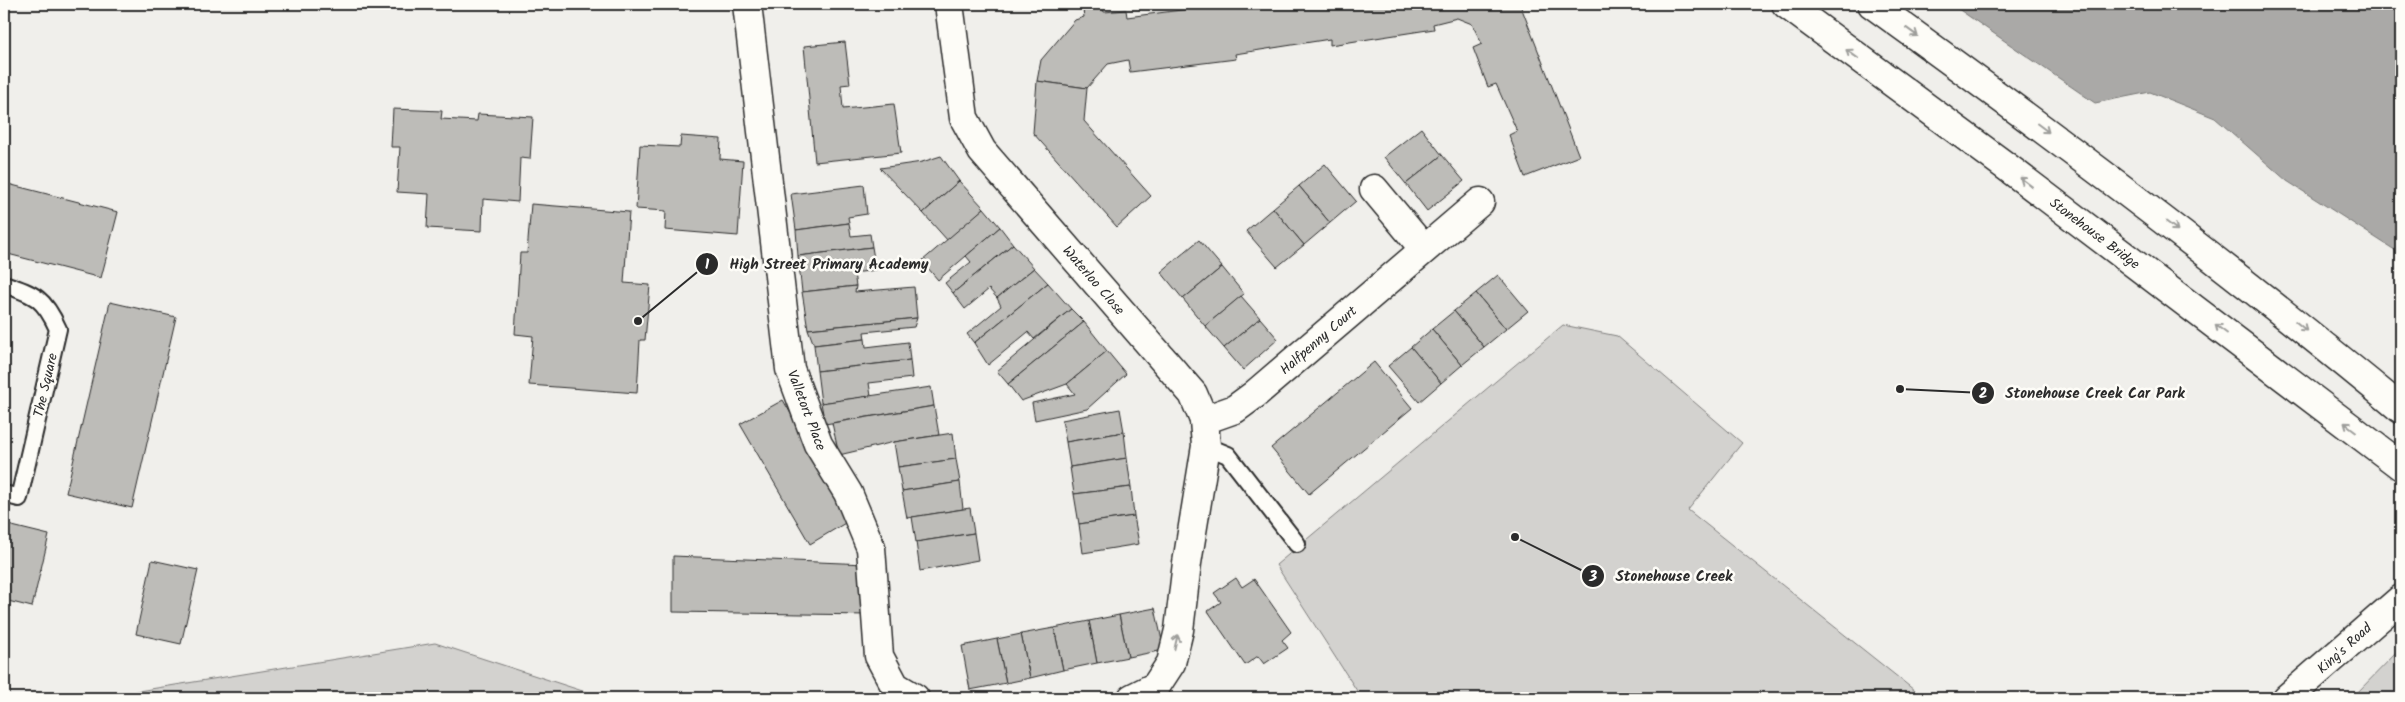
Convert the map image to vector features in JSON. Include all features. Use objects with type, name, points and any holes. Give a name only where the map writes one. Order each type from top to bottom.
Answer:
[{"type":"street","name":"Valletort Place","points":[[746,4],[790,370],[818,444],[848,493],[871,548],[879,656],[895,686],[915,698]]},
{"type":"street","name":"Waterloo Close","points":[[950,4],[964,118],[982,151],[1193,394],[1205,433]]},
{"type":"street","name":"Stonehouse Bridge","points":[[1786,4],[2014,173],[2395,461]]},
{"type":"street","points":[[1872,4],[2034,120],[2287,314],[2401,409]]},
{"type":"street","points":[[1374,189],[1424,249]]},
{"type":"street","name":"Halfpenny Court","points":[[1205,433],[1254,395],[1480,202]]},
{"type":"street","points":[[1132,698],[1156,686],[1171,663],[1179,630],[1205,433]]},
{"type":"street","name":"King's Road","points":[[2287,698],[2401,599]]},
{"type":"lane","name":"The Square","points":[[4,284],[30,293],[49,308],[58,330],[18,498],[4,494]]},
{"type":"lane","points":[[1205,433],[1228,456],[1297,544]]},
{"type":"shaded area","points":[[1951,4],[2401,4],[2401,254],[2287,181],[2215,118],[2150,92],[2095,103]]},
{"type":"shaded area","points":[[1563,325],[1617,336],[1742,443],[1688,510],[1924,698],[1347,698],[1359,694],[1276,565]]},
{"type":"shaded area","points":[[435,643],[604,698],[95,698]]},
{"type":"shaded area","points":[[2401,648],[2401,698],[2352,698]]},
{"type":"building","points":[[1228,4],[1520,4],[1579,156],[1525,177],[1509,135],[1517,131],[1496,84],[1488,87],[1473,48],[1482,44],[1472,24],[1457,18],[1433,24],[1434,29],[1330,45],[1330,39],[1235,54],[1236,59],[1130,72],[1128,60],[1108,64],[1087,88],[1037,81],[1041,60],[1075,20],[1084,17],[1083,10],[1102,7],[1104,12],[1126,10],[1127,17]]},
{"type":"building","points":[[845,42],[850,84],[841,85],[843,109],[894,104],[901,153],[815,162],[804,46]]},
{"type":"building","points":[[1037,81],[1087,88],[1084,121],[1151,196],[1117,227],[1033,133]]},
{"type":"building","points":[[393,109],[442,111],[441,119],[477,121],[478,114],[533,117],[530,159],[520,158],[518,202],[483,199],[482,231],[427,228],[429,194],[397,192],[400,147],[391,147]]},
{"type":"building","points":[[1421,128],[1442,155],[1406,184],[1384,157]]},
{"type":"building","points":[[681,136],[721,139],[720,159],[743,161],[738,236],[665,230],[666,211],[636,209],[640,145],[680,147]]},
{"type":"building","points":[[1442,155],[1464,181],[1427,211],[1406,184]]},
{"type":"building","points":[[941,156],[959,181],[923,213],[880,168],[922,162]]},
{"type":"building","points":[[1325,164],[1356,201],[1330,223],[1299,186]]},
{"type":"building","points":[[959,181],[984,208],[948,241],[923,213]]},
{"type":"building","points":[[4,183],[118,212],[101,278],[4,253]]},
{"type":"building","points":[[864,185],[867,214],[848,217],[849,223],[796,230],[791,194]]},
{"type":"building","points":[[1299,186],[1330,223],[1304,245],[1273,208]]},
{"type":"building","points":[[531,204],[629,212],[624,283],[650,285],[645,340],[640,340],[637,393],[529,385],[533,336],[515,334],[520,253],[527,253]]},
{"type":"building","points":[[984,208],[1000,227],[938,280],[922,261]]},
{"type":"building","points":[[1273,208],[1304,245],[1277,267],[1246,231]]},
{"type":"building","points":[[849,223],[851,236],[870,234],[872,247],[798,256],[796,230]]},
{"type":"building","points":[[1000,227],[1013,244],[953,293],[945,283],[971,262],[966,256]]},
{"type":"building","points":[[1199,240],[1222,267],[1183,299],[1161,272]]},
{"type":"building","points":[[1013,244],[1034,268],[997,298],[989,289],[965,309],[953,293]]},
{"type":"building","points":[[872,247],[876,270],[854,273],[856,286],[802,292],[798,256]]},
{"type":"building","points":[[1222,267],[1244,294],[1205,326],[1183,299]]},
{"type":"building","points":[[1034,268],[1048,283],[974,343],[967,334],[1001,306],[997,298]]},
{"type":"building","points":[[1498,275],[1528,311],[1506,329],[1476,293]]},
{"type":"building","points":[[1048,283],[1071,309],[1034,339],[1028,332],[988,365],[974,343]]},
{"type":"building","points":[[856,286],[855,292],[914,287],[917,318],[808,329],[802,292]]},
{"type":"building","points":[[1476,293],[1506,329],[1484,347],[1454,311]]},
{"type":"building","points":[[1241,296],[1260,318],[1224,348],[1205,326]]},
{"type":"building","points":[[110,302],[176,317],[132,508],[66,493]]},
{"type":"building","points":[[1071,309],[1084,322],[1008,384],[997,371]]},
{"type":"building","points":[[1454,311],[1484,347],[1462,365],[1432,329]]},
{"type":"building","points":[[917,318],[914,327],[864,332],[865,339],[814,345],[808,329]]},
{"type":"building","points":[[1260,318],[1278,339],[1243,370],[1224,348]]},
{"type":"building","points":[[1084,322],[1107,351],[1067,384],[1021,401],[1008,384]]},
{"type":"building","points":[[1432,329],[1462,365],[1441,383],[1411,347]]},
{"type":"building","points":[[865,339],[866,347],[908,342],[910,360],[817,371],[814,345]]},
{"type":"building","points":[[1411,347],[1441,383],[1419,402],[1388,366]]},
{"type":"building","points":[[1107,351],[1126,374],[1087,409],[1035,420],[1032,403],[1075,394],[1067,384]]},
{"type":"building","points":[[910,360],[912,378],[869,383],[871,396],[821,403],[817,371]]},
{"type":"building","points":[[1374,362],[1412,408],[1309,494],[1271,448]]},
{"type":"building","points":[[931,387],[934,406],[825,424],[821,403]]},
{"type":"building","points":[[783,400],[852,519],[810,544],[740,424]]},
{"type":"building","points":[[934,406],[939,435],[894,442],[839,455],[832,423]]},
{"type":"building","points":[[1120,409],[1124,432],[1066,442],[1062,420]]},
{"type":"building","points":[[1124,432],[1127,458],[1070,467],[1066,442]]},
{"type":"building","points":[[953,433],[956,459],[898,467],[894,442]]},
{"type":"building","points":[[1127,458],[1131,487],[1074,494],[1070,467]]},
{"type":"building","points":[[956,459],[960,482],[902,491],[898,467]]},
{"type":"building","points":[[960,482],[963,509],[907,518],[902,491]]},
{"type":"building","points":[[1131,487],[1134,516],[1079,524],[1074,494]]},
{"type":"building","points":[[970,508],[974,533],[916,542],[912,517]]},
{"type":"building","points":[[1134,516],[1139,544],[1083,553],[1079,524]]},
{"type":"building","points":[[4,524],[49,535],[32,607],[4,600]]},
{"type":"building","points":[[974,533],[978,560],[920,571],[916,542]]},
{"type":"building","points":[[673,556],[866,564],[867,615],[673,612]]},
{"type":"building","points":[[152,560],[198,570],[181,644],[136,634]]},
{"type":"building","points":[[1236,578],[1242,587],[1254,579],[1291,632],[1282,640],[1288,648],[1264,664],[1258,656],[1245,665],[1208,611],[1221,602],[1214,593]]},
{"type":"building","points":[[1155,608],[1164,650],[1128,657],[1119,615]]},
{"type":"building","points":[[1119,615],[1128,657],[1097,663],[1089,621]]},
{"type":"building","points":[[1089,621],[1097,663],[1063,670],[1054,628]]},
{"type":"building","points":[[1054,628],[1063,670],[1030,678],[1021,634]]},
{"type":"building","points":[[1021,634],[1030,678],[1006,683],[997,639]]},
{"type":"building","points":[[997,639],[1006,683],[970,690],[962,646]]},
{"type":"place","name":"High Street Primary Academy","points":[[638,321]]},
{"type":"place","name":"Stonehouse Creek Car Park","points":[[1900,389]]},
{"type":"place","name":"Stonehouse Creek","points":[[1515,537]]}]
